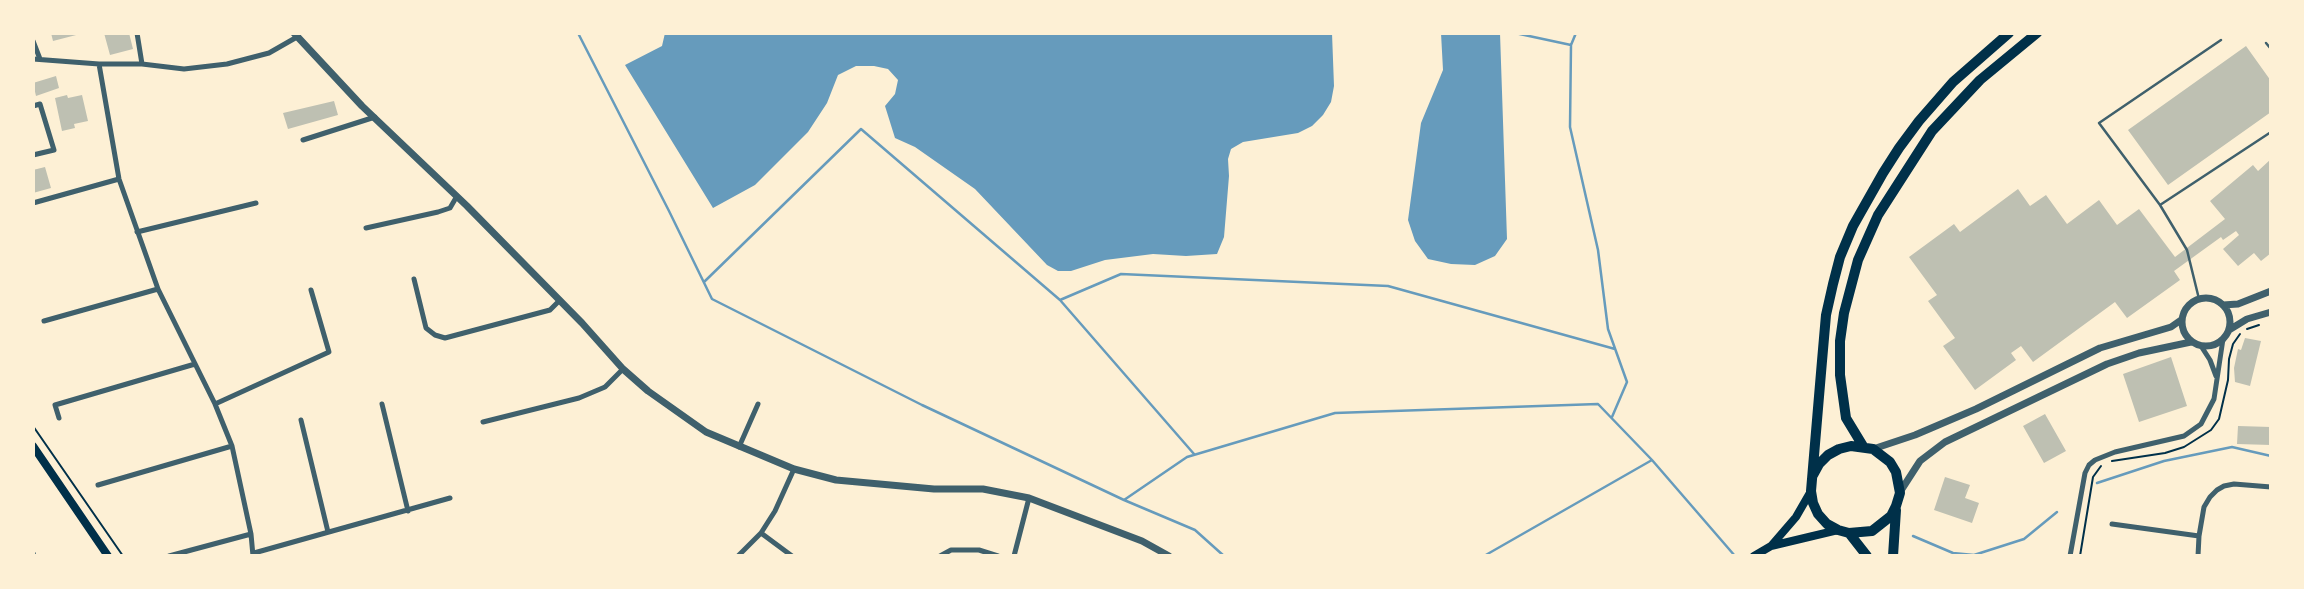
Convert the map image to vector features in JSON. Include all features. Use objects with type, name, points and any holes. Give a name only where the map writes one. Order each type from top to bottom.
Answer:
[{"type":"highway","points":[[1867,556],[1843,532],[1827,524],[1818,514],[1811,491],[1826,315],[1840,257],[1853,226],[1882,173],[1919,121],[1952,82],[2008,33]]},
{"type":"highway","points":[[1893,556],[1899,493],[1896,472],[1890,462],[1868,447],[1846,418],[1840,375],[1840,341],[1844,313],[1858,260],[1878,215],[1931,131],[1980,80],[2037,33]]},
{"type":"highway","points":[[1813,475],[1819,464],[1839,449],[1851,446],[1868,447]]},
{"type":"highway","points":[[1843,532],[1872,531],[1891,516],[1896,506]]},
{"type":"main road","points":[[33,446],[108,556]]},
{"type":"main road","points":[[1771,547],[1796,517],[1811,491]]},
{"type":"main road","points":[[1755,555],[1771,547],[1843,532]]},
{"type":"street","points":[[137,33],[142,64]]},
{"type":"street","points":[[33,41],[36,59],[142,64],[184,69],[227,64],[269,53],[296,35],[362,106],[457,196],[560,300],[623,369],[706,432],[794,469],[836,480],[934,489],[983,489],[1029,498],[1142,541],[1169,556]]},
{"type":"street","points":[[99,64],[119,179],[158,289],[215,404],[232,446],[253,554],[450,498]]},
{"type":"street","points":[[33,106],[40,104],[54,150],[33,155]]},
{"type":"street","points":[[303,140],[375,117]]},
{"type":"street","points":[[33,203],[119,179]]},
{"type":"street","points":[[366,228],[450,208],[457,196]]},
{"type":"street","points":[[137,232],[256,203]]},
{"type":"street","points":[[414,279],[426,328],[445,338],[550,310],[560,300]]},
{"type":"street","points":[[44,321],[158,289]]},
{"type":"street","points":[[215,404],[329,352],[311,290]]},
{"type":"street","points":[[2223,305],[2238,304],[2271,291]]},
{"type":"street","points":[[1868,447],[1915,435],[1976,409],[2100,348],[2171,327],[2181,320],[2187,306],[2199,299],[2212,299],[2223,305],[2230,317],[2229,330]]},
{"type":"street","points":[[2181,320],[2183,332],[2191,342],[2201,346],[2217,344],[2229,330],[2247,319],[2271,312]]},
{"type":"street","points":[[2070,556],[2085,473],[2089,465],[2115,452],[2184,436],[2201,424],[2214,399],[2223,339]]},
{"type":"street","points":[[1899,493],[1920,461],[1945,442],[2107,364],[2149,350],[2191,342]]},
{"type":"street","points":[[2201,346],[2216,376]]},
{"type":"street","points":[[59,418],[55,405],[195,364]]},
{"type":"street","points":[[483,422],[579,398],[605,387],[623,369]]},
{"type":"street","points":[[383,404],[408,511]]},
{"type":"street","points":[[739,447],[758,404]]},
{"type":"street","points":[[301,420],[328,532]]},
{"type":"street","points":[[97,485],[232,446]]},
{"type":"street","points":[[738,556],[761,533],[775,511],[794,469]]},
{"type":"street","points":[[2197,556],[2204,507],[2217,489],[2234,484],[2271,487]]},
{"type":"street","points":[[1014,556],[1029,498]]},
{"type":"street","points":[[2112,524],[2199,536]]},
{"type":"street","points":[[761,533],[792,556]]},
{"type":"street","points":[[169,556],[251,534]]},
{"type":"street","points":[[940,556],[951,550],[979,550],[998,556]]},
{"type":"lane","points":[[2199,299],[2187,250],[2160,205],[2099,123],[2221,40]]},
{"type":"lane","points":[[2266,43],[2271,49]]},
{"type":"lane","points":[[2160,205],[2271,132]]},
{"type":"path","points":[[33,426],[123,556]]},
{"type":"water","points":[[665,33],[1332,33],[1334,86],[1331,102],[1312,126],[1298,133],[1243,142],[1231,149],[1228,159],[1224,237],[1217,254],[1153,254],[1105,260],[1071,271],[1058,271],[1047,265],[975,189],[915,147],[895,138],[885,106],[895,94],[898,80],[888,69],[874,66],[856,66],[838,75],[827,103],[808,132],[755,185],[713,208],[625,65],[662,46]]},
{"type":"water","points":[[1441,33],[1500,33],[1507,239],[1495,256],[1475,265],[1428,259],[1415,241],[1408,220],[1421,123],[1443,70]]},
{"type":"building","points":[[51,33],[80,33],[80,34],[53,41]]},
{"type":"building","points":[[104,33],[129,33],[133,49],[110,55]]},
{"type":"building","points":[[2246,46],[2271,81],[2271,112],[2168,185],[2128,130]]},
{"type":"building","points":[[56,76],[59,88],[36,96],[33,83]]},
{"type":"building","points":[[67,95],[68,98],[82,95],[88,121],[74,124],[75,128],[62,131],[55,98]]},
{"type":"building","points":[[334,101],[338,115],[288,129],[283,113]]},
{"type":"building","points":[[2271,159],[2271,253],[2261,261],[2254,253],[2238,266],[2223,249],[2239,235],[2236,231],[2223,240],[2221,237],[2174,271],[2180,280],[2127,318],[2115,302],[2033,362],[2021,346],[2011,353],[2016,360],[1975,390],[1943,346],[1955,338],[1928,301],[1937,295],[1909,257],[1954,224],[1960,232],[2018,189],[2030,206],[2046,195],[2067,224],[2099,200],[2117,225],[2139,209],[2175,257],[2225,219],[2210,201],[2253,165],[2258,171]]},
{"type":"building","points":[[45,167],[51,188],[33,193],[33,170]]},
{"type":"building","points":[[2245,338],[2261,341],[2250,386],[2235,382],[2234,368],[2238,349],[2241,350]]},
{"type":"building","points":[[2171,357],[2187,406],[2139,422],[2123,374]]},
{"type":"building","points":[[2045,414],[2066,451],[2044,463],[2023,426]]},
{"type":"building","points":[[2238,426],[2271,427],[2271,445],[2237,444]]},
{"type":"building","points":[[1945,477],[1970,485],[1965,498],[1979,503],[1972,523],[1934,510]]},
{"type":"waterway","points":[[578,33],[712,299],[922,405],[1124,500],[1195,530],[1224,556]]},
{"type":"waterway","points":[[1515,33],[1571,45]]},
{"type":"waterway","points":[[1576,33],[1571,45],[1570,127],[1598,250],[1608,329],[1627,382],[1612,417]]},
{"type":"waterway","points":[[704,282],[861,129],[1060,300],[1194,454]]},
{"type":"waterway","points":[[1060,300],[1121,274],[1388,286],[1615,349]]},
{"type":"waterway","points":[[1124,500],[1187,457],[1335,413],[1598,404],[1652,460],[1735,556]]},
{"type":"waterway","points":[[2097,483],[2164,461],[2232,447],[2271,456]]},
{"type":"waterway","points":[[1484,556],[1652,460]]},
{"type":"waterway","points":[[1913,536],[1953,553],[1974,555],[2024,539],[2057,512]]}]
